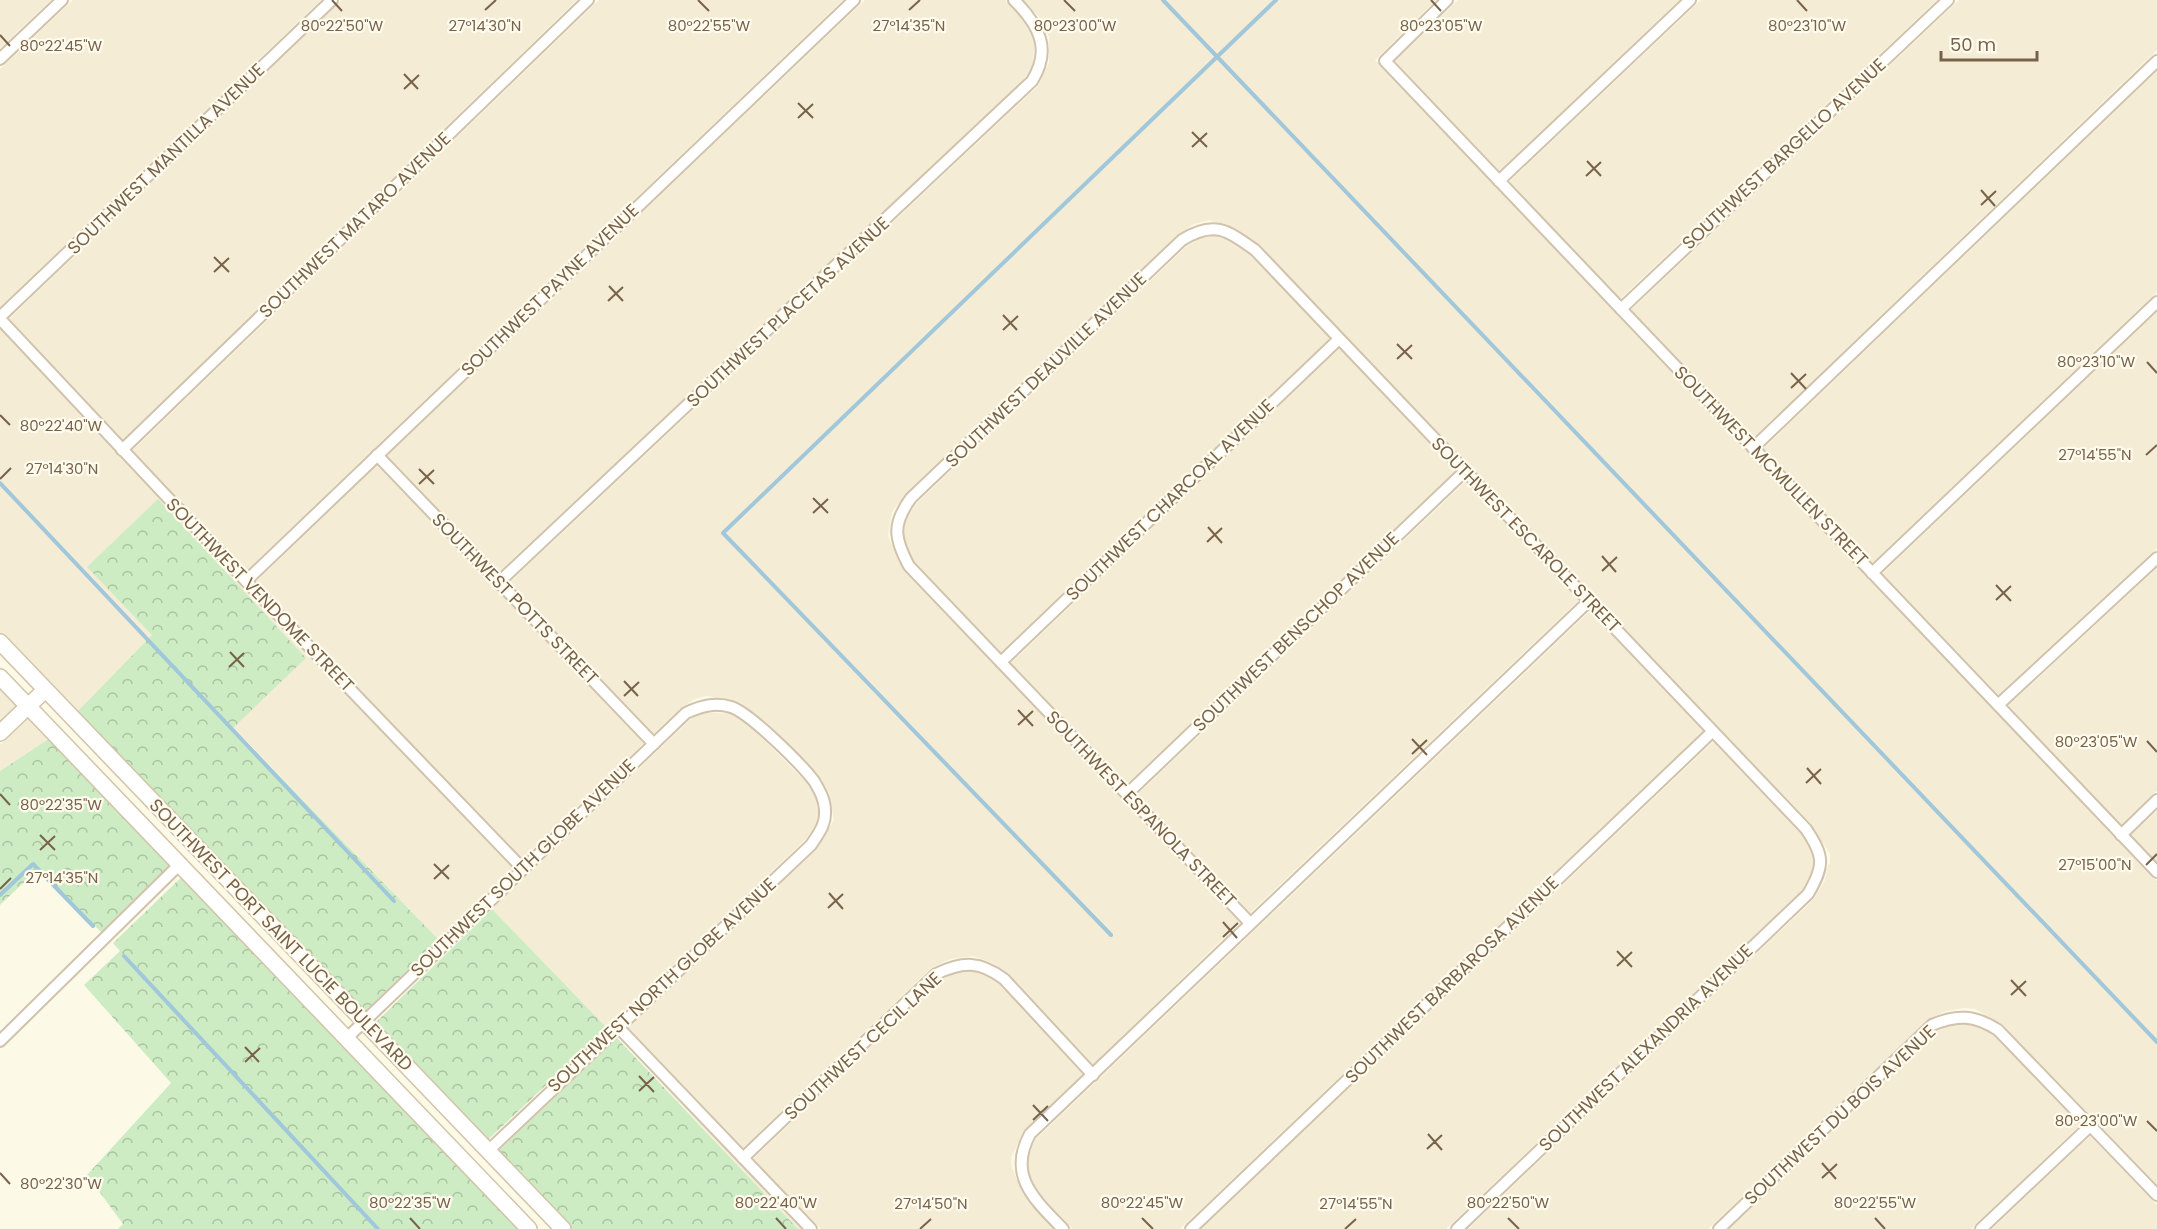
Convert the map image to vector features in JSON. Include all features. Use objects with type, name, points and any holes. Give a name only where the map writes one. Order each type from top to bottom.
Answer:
[{"type":"main road","name":"SOUTHWEST PORT SAINT LUCIE BOULEVARD","points":[[0,642],[563,1229]]},
{"type":"main road","name":"SOUTHWEST PORT SAINT LUCIE BOULEVARD","points":[[0,677],[348,1037],[529,1229]]},
{"type":"main road","points":[[0,733],[45,690]]},
{"type":"street","points":[[0,59],[62,0]]},
{"type":"street","name":"SOUTHWEST MANTILLA AVENUE","points":[[0,318],[332,0]]},
{"type":"street","name":"SOUTHWEST MATARO AVENUE","points":[[122,450],[588,0]]},
{"type":"street","name":"SOUTHWEST PAYNE AVENUE","points":[[246,581],[854,0]]},
{"type":"street","name":"SOUTHWEST PLACETAS AVENUE","points":[[499,582],[1024,91],[1038,71],[1043,48],[1036,26],[1014,0]]},
{"type":"street","name":"SOUTHWEST MCMULLEN STREET","points":[[1447,0],[1384,61],[2157,872]]},
{"type":"street","points":[[1499,181],[1690,0]]},
{"type":"street","name":"SOUTHWEST BARGELLO AVENUE","points":[[1621,309],[1948,0]]},
{"type":"street","points":[[1754,448],[2157,61]]},
{"type":"street","name":"SOUTHWEST ESCAROLE STREET","points":[[1214,229],[1233,235],[1255,250],[1806,829],[1818,847],[1822,859]]},
{"type":"street","name":"SOUTHWEST DEAUVILLE AVENUE","points":[[896,531],[899,514],[911,498],[1182,240],[1199,230],[1214,229]]},
{"type":"street","points":[[1872,573],[2157,302]]},
{"type":"street","name":"SOUTHWEST VENDOME STREET","points":[[0,318],[246,581],[523,869]]},
{"type":"street","name":"SOUTHWEST CHARCOAL AVENUE","points":[[1001,662],[1339,339]]},
{"type":"street","name":"SOUTHWEST POTTS STREET","points":[[377,455],[654,744]]},
{"type":"street","name":"SOUTHWEST BENSCHOP AVENUE","points":[[1127,794],[1466,471]]},
{"type":"street","name":"SOUTHWEST ESPANOLA STREET","points":[[896,531],[899,548],[909,566],[1250,923]]},
{"type":"street","points":[[1998,705],[2157,558]]},
{"type":"street","points":[[1063,1229],[1037,1202],[1026,1184],[1020,1163],[1023,1148],[1030,1134],[1589,601]]},
{"type":"street","name":"SOUTHWEST SOUTH GLOBE AVENUE","points":[[348,1037],[686,713],[703,705],[733,707],[752,718],[813,780],[823,796],[826,814]]},
{"type":"street","name":"SOUTHWEST BARBAROSA AVENUE","points":[[1191,1229],[1712,732]]},
{"type":"street","points":[[2121,835],[2157,800]]},
{"type":"street","name":"SOUTHWEST NORTH GLOBE AVENUE","points":[[488,1150],[811,844],[823,828],[826,814]]},
{"type":"street","name":"SOUTHWEST ALEXANDRIA AVENUE","points":[[1457,1229],[1808,894],[1819,876],[1822,859]]},
{"type":"street","points":[[0,1041],[181,863]]},
{"type":"street","name":"SOUTHWEST CECIL LANE","points":[[743,1158],[936,974],[954,965],[972,963],[989,968],[1004,979],[1093,1075]]},
{"type":"street","name":"SOUTHWEST DU BOIS AVENUE","points":[[1719,1229],[1932,1025],[1950,1017],[1969,1017],[1985,1021],[1998,1030],[2090,1126]]},
{"type":"street","points":[[618,1027],[812,1229]]},
{"type":"street","points":[[1981,1229],[2090,1126],[2157,1195]]},
{"type":"shaded area","points":[[0,0],[51,0],[0,48]]},
{"type":"shaded area","points":[[73,0],[321,0],[0,307],[0,69]]},
{"type":"shaded area","points":[[342,0],[577,0],[122,440],[9,319]]},
{"type":"shaded area","points":[[599,0],[843,0],[246,571],[132,451]]},
{"type":"shaded area","points":[[865,0],[1005,0],[1021,17],[1035,39],[1032,68],[1019,85],[499,572],[387,456]]},
{"type":"shaded area","points":[[1023,0],[1436,0],[1375,60],[2157,881],[2157,1185],[2003,1025],[1975,1009],[1964,1008],[1946,1011],[1927,1020],[1708,1229],[1468,1229],[1814,899],[1825,880],[1830,864],[1830,854],[1811,824],[1260,246],[1237,229],[1209,220],[1194,224],[1177,235],[906,493],[892,512],[888,536],[904,571],[1240,922],[1093,1065],[1008,975],[993,963],[973,956],[950,959],[931,968],[743,1148],[628,1028],[816,850],[834,820],[829,793],[818,775],[756,714],[736,701],[706,696],[695,699],[681,708],[653,734],[509,583],[1038,86],[1049,63],[1049,37],[1039,17]]},
{"type":"shaded area","points":[[1458,0],[1679,0],[1499,172],[1394,62]]},
{"type":"shaded area","points":[[1701,0],[1937,0],[1620,299],[1509,182]]},
{"type":"shaded area","points":[[1959,0],[2157,0],[2157,50],[1753,438],[1631,310]]},
{"type":"shaded area","points":[[2157,71],[2157,292],[1872,563],[1763,449]]},
{"type":"shaded area","points":[[1214,236],[1231,241],[1251,256],[1330,338],[1001,652],[914,562],[906,547],[904,532],[906,518],[917,503],[1187,246],[1202,237]]},
{"type":"shaded area","points":[[2157,312],[2157,548],[1998,695],[1882,574]]},
{"type":"shaded area","points":[[0,329],[236,581],[513,868],[439,940],[233,727],[152,635],[69,720],[0,647]]},
{"type":"shaded area","points":[[1340,348],[1456,470],[1127,784],[1011,663]]},
{"type":"shaded area","points":[[377,465],[644,743],[522,859],[256,582]]},
{"type":"shaded area","points":[[1466,481],[1579,600],[1250,913],[1137,795]]},
{"type":"shaded area","points":[[2157,568],[2157,790],[2121,825],[2008,706]]},
{"type":"shaded area","points":[[1590,611],[1703,731],[1180,1229],[1072,1229],[1042,1198],[1032,1182],[1027,1164],[1029,1151],[1036,1139]]},
{"type":"shaded area","points":[[0,667],[29,697],[0,724]]},
{"type":"shaded area","points":[[39,708],[53,736],[0,771],[0,745]]},
{"type":"shaded area","points":[[705,712],[731,714],[748,724],[808,784],[816,798],[818,813],[816,824],[805,840],[607,1028],[492,909],[691,719]]},
{"type":"shaded area","points":[[1713,742],[1801,833],[1814,859],[1812,873],[1803,889],[1446,1229],[1201,1229]]},
{"type":"shaded area","points":[[2157,811],[2157,862],[2131,835]]},
{"type":"shaded area","points":[[972,970],[986,975],[999,984],[1083,1074],[1024,1130],[1011,1158],[1012,1168],[1020,1187],[1032,1206],[1054,1229],[821,1229],[753,1159],[940,980],[956,972]]},
{"type":"shaded area","points":[[1969,1023],[1982,1027],[1994,1035],[2080,1125],[1971,1229],[1729,1229],[1936,1032],[1952,1024]]},
{"type":"shaded area","points":[[618,1037],[802,1229],[798,1229]]},
{"type":"shaded area","points":[[2090,1136],[2157,1205],[2157,1229],[1992,1229]]},
{"type":"green space","points":[[158,499],[306,658],[233,728],[439,940],[356,1020],[69,720],[152,635],[87,567]]},
{"type":"green space","points":[[53,736],[181,856],[102,933],[38,869],[0,905],[0,771]]},
{"type":"green space","points":[[192,867],[528,1229],[118,1229],[123,1224],[87,1175],[171,1083],[84,985],[120,951],[113,943]]},
{"type":"green space","points":[[492,909],[607,1028],[479,1148],[367,1031]]},
{"type":"green space","points":[[617,1038],[798,1229],[556,1229],[490,1159]]},
{"type":"waterway","points":[[1163,0],[2157,1042]]},
{"type":"waterway","points":[[1111,935],[723,533],[1276,0]]},
{"type":"waterway","points":[[0,483],[394,901]]},
{"type":"waterway","points":[[0,895],[33,864],[93,926]]},
{"type":"waterway","points":[[124,956],[378,1229]]}]
